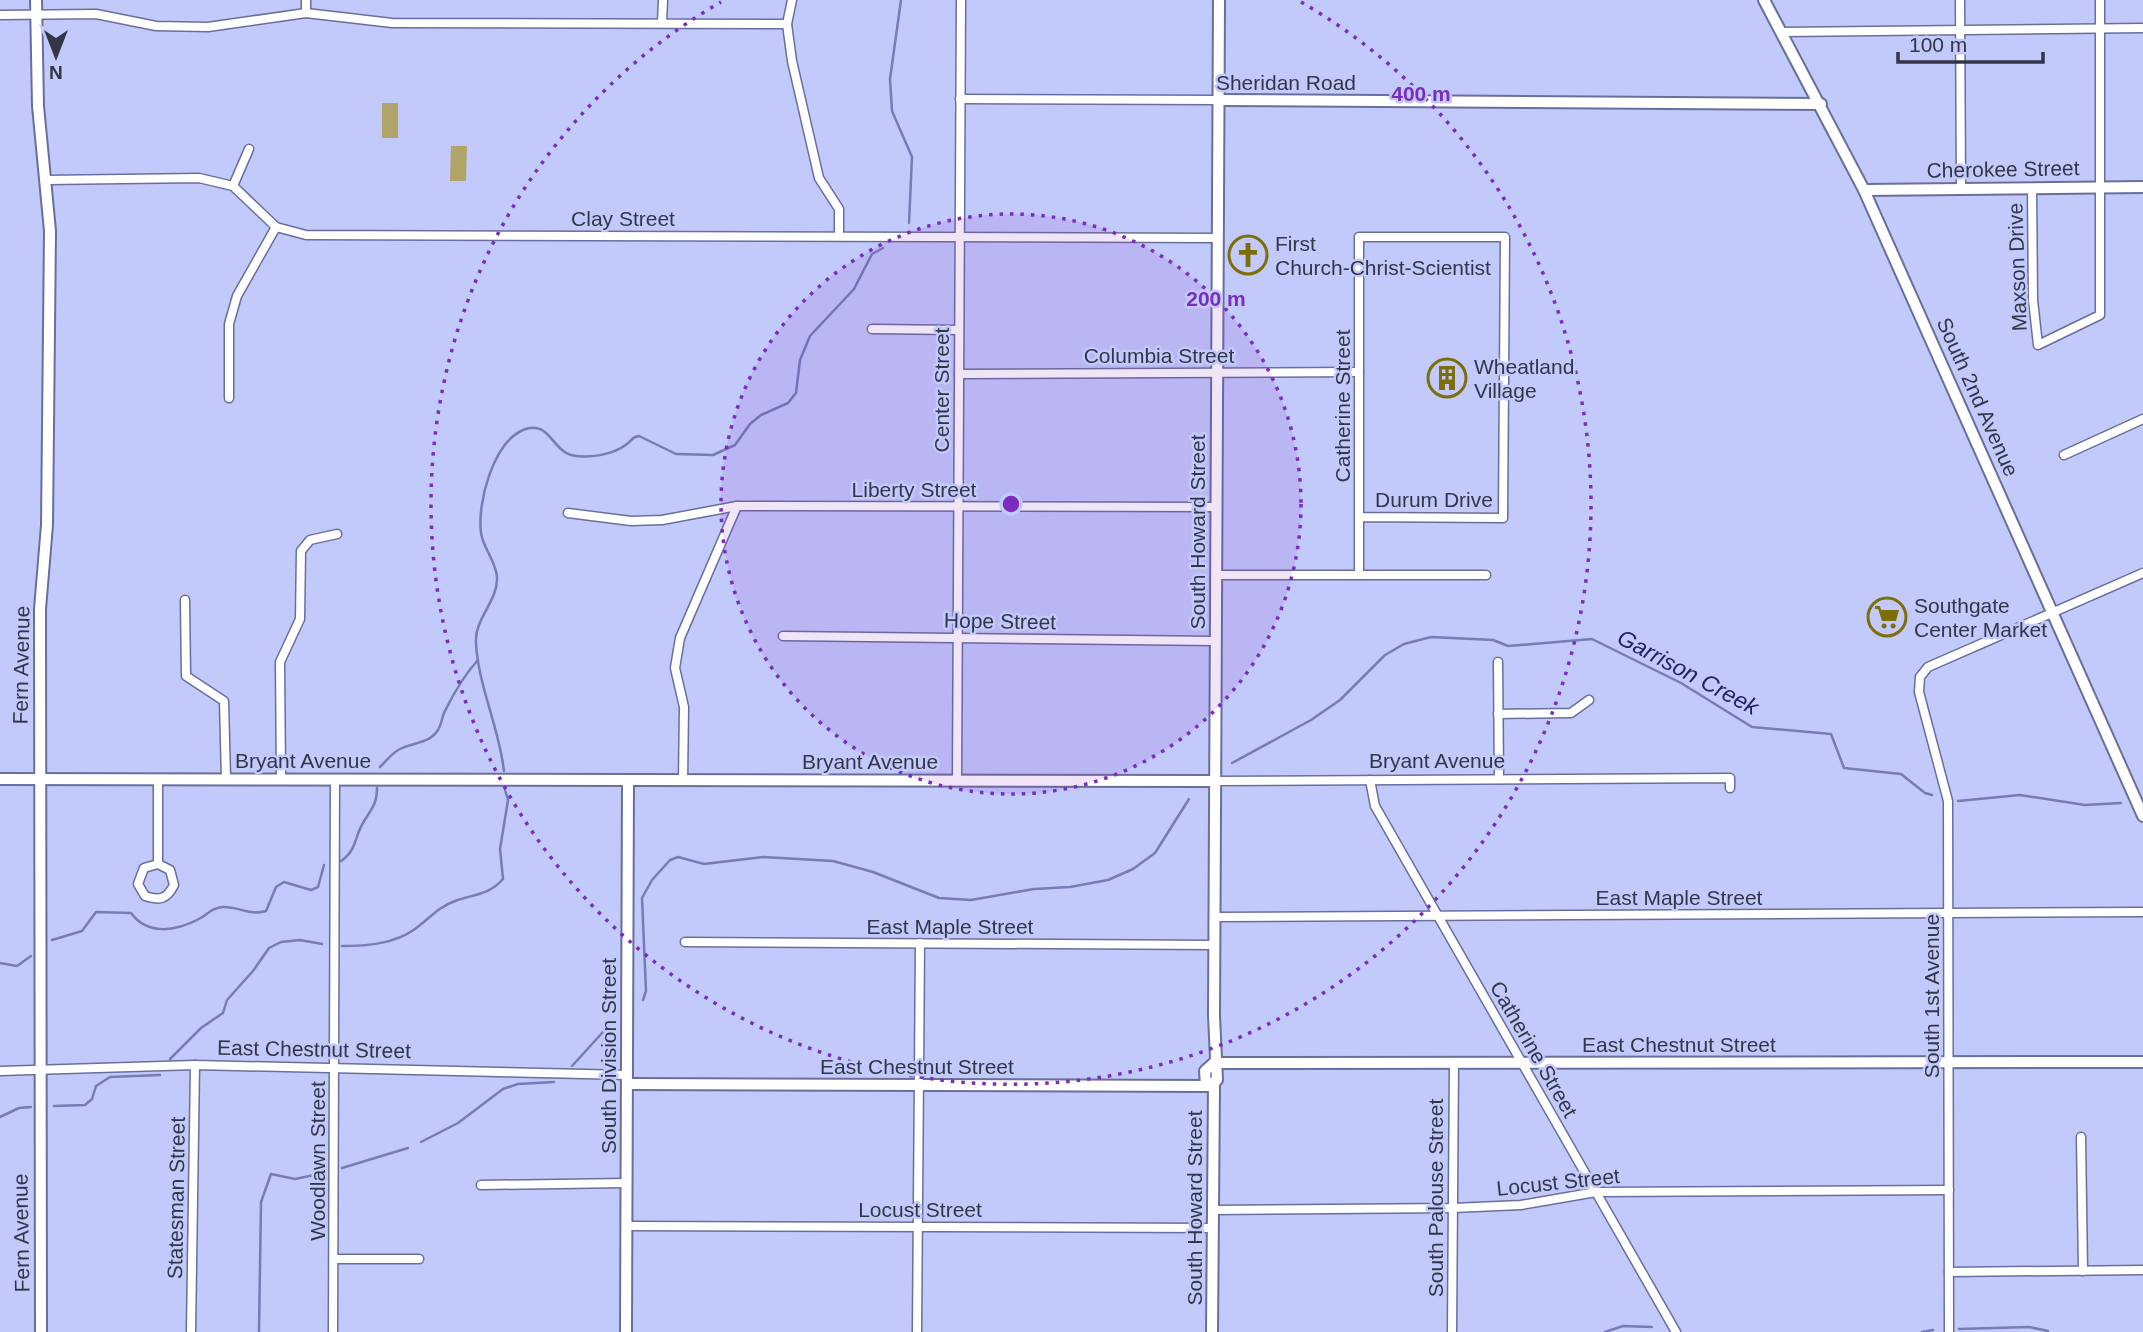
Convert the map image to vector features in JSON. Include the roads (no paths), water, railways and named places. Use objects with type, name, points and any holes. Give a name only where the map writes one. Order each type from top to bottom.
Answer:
[{"type":"main road","name":"Fern Avenue","points":[[37,0],[38,106],[50,231],[47,525],[40,609],[41,1332]]},
{"type":"main road","name":"South Howard Street","points":[[1212,1332],[1214,1104],[1205,1071],[1214,1063],[1219,0]]},
{"type":"main road","name":"South 2nd Avenue","points":[[1764,0],[1864,190],[2143,816]]},
{"type":"main road","name":"Sheridan Road","points":[[1218,100],[1821,104]]},
{"type":"main road","name":"Cherokee Street","points":[[1864,190],[2143,187]]},
{"type":"main road","name":"Bryant Avenue","points":[[0,779],[1216,781]]},
{"type":"main road","name":"South Division Street","points":[[626,1332],[628,780]]},
{"type":"main road","name":"East Chestnut Street","points":[[1214,1063],[2143,1062]]},
{"type":"main road","name":"East Chestnut Street","points":[[628,1080],[919,1085],[1210,1085]]},
{"type":"street","points":[[306,0],[306,13]]},
{"type":"street","points":[[662,23],[663,0]]},
{"type":"street","points":[[792,0],[787,24],[810,147],[819,178],[839,208],[839,236]]},
{"type":"street","name":"Center Street","points":[[957,780],[961,0]]},
{"type":"street","points":[[1960,0],[1961,189]]},
{"type":"street","points":[[2100,188],[2101,0]]},
{"type":"street","points":[[0,15],[96,15],[156,26],[208,27],[306,13],[392,23],[787,24]]},
{"type":"street","points":[[1783,32],[2143,28]]},
{"type":"street","name":"Sheridan Road","points":[[960,99],[1218,100]]},
{"type":"street","points":[[233,186],[249,149]]},
{"type":"street","points":[[46,180],[199,178],[233,186],[276,227],[237,296],[229,324],[229,398]]},
{"type":"street","name":"Maxson Drive","points":[[2032,188],[2034,300],[2038,345],[2100,315],[2100,188]]},
{"type":"street","name":"Clay Street","points":[[276,227],[306,235],[1218,238]]},
{"type":"street","name":"Catherine Street","points":[[1359,237],[1359,574]]},
{"type":"street","name":"Durum Drive","points":[[1359,237],[1505,237],[1503,518],[1359,517]]},
{"type":"street","points":[[872,330],[959,330]]},
{"type":"street","name":"Columbia Street","points":[[959,374],[1359,372]]},
{"type":"street","points":[[2064,455],[2143,419]]},
{"type":"street","points":[[683,780],[684,707],[675,668],[680,638],[737,506]]},
{"type":"street","name":"Liberty Street","points":[[568,513],[631,521],[662,520],[737,506],[1217,507]]},
{"type":"street","points":[[281,779],[280,662],[300,619],[301,551],[310,540],[337,534]]},
{"type":"street","points":[[2054,614],[2143,573]]},
{"type":"street","points":[[1216,575],[1486,575]]},
{"type":"street","points":[[185,600],[186,677],[224,701],[226,779]]},
{"type":"street","name":"South 1st Avenue","points":[[1949,1332],[1948,802],[1919,692],[1920,677],[1928,667],[2054,614]]},
{"type":"street","name":"Hope Street","points":[[783,636],[1216,641]]},
{"type":"street","points":[[1498,662],[1499,779]]},
{"type":"street","points":[[1498,714],[1572,713],[1589,700]]},
{"type":"street","name":"Bryant Avenue","points":[[1216,781],[1730,778],[1730,788]]},
{"type":"street","points":[[158,779],[158,864]]},
{"type":"street","name":"Woodlawn Street","points":[[333,1332],[335,779]]},
{"type":"street","name":"Catherine Street","points":[[1370,780],[1375,806],[1676,1332]]},
{"type":"street","points":[[158,864],[170,870],[174,885],[168,895],[157,900],[145,896],[138,884],[144,868],[158,864]]},
{"type":"street","name":"East Maple Street","points":[[1215,918],[2143,912]]},
{"type":"street","name":"East Maple Street","points":[[685,942],[1214,945]]},
{"type":"street","points":[[918,1332],[920,943]]},
{"type":"street","name":"South Palouse Street","points":[[1452,1332],[1454,1063]]},
{"type":"street","name":"East Chestnut Street","points":[[0,1072],[195,1065],[628,1080]]},
{"type":"street","name":"Statesman Street","points":[[191,1332],[195,1065]]},
{"type":"street","points":[[2081,1137],[2083,1270]]},
{"type":"street","points":[[481,1185],[626,1183]]},
{"type":"street","name":"Locust Street","points":[[1213,1210],[1521,1205],[1596,1192],[1949,1190]]},
{"type":"street","name":"Locust Street","points":[[626,1226],[1213,1228]]},
{"type":"street","points":[[334,1259],[419,1259]]},
{"type":"street","points":[[1949,1272],[2143,1270]]},
{"type":"waterway","points":[[901,0],[890,79],[892,111],[912,157],[909,223]]},
{"type":"waterway","points":[[504,771],[476,643],[476,634],[494,594],[497,578],[484,544],[480,520],[489,475],[503,447],[512,437],[532,428],[545,432],[565,452],[578,456],[608,453],[639,436],[676,454],[713,455],[735,445],[750,424],[761,415],[788,403],[796,393],[800,360],[810,336],[854,289],[872,254],[883,248]]},
{"type":"waterway","name":"Garrison Creek","points":[[1232,763],[1311,720],[1340,700],[1385,655],[1404,644],[1431,637],[1493,640],[1508,646],[1592,639],[1681,683],[1752,727],[1831,734],[1844,768],[1901,774],[1925,793],[1932,795]]},
{"type":"waterway","points":[[380,767],[397,751],[434,735],[456,690],[478,660]]},
{"type":"waterway","points":[[341,861],[353,848],[360,828],[375,803],[377,788]]},
{"type":"waterway","points":[[342,946],[371,945],[398,938],[449,904],[487,891],[498,884],[503,879],[500,849],[508,800],[505,790]]},
{"type":"waterway","name":"Garrison Creek","points":[[1958,801],[2020,795],[2085,805],[2121,803]]},
{"type":"waterway","name":"Garrison Creek","points":[[643,1000],[646,991],[642,898],[652,880],[670,860],[678,857],[704,864],[763,857],[833,861],[873,872],[939,898],[971,900],[1108,880],[1133,869],[1155,853],[1189,799]]},
{"type":"waterway","points":[[52,940],[82,931],[96,912],[131,913],[146,925],[163,929],[190,923],[220,907],[266,911],[276,887],[284,882],[311,890],[318,887],[324,865]]},
{"type":"waterway","points":[[170,1059],[201,1028],[223,1013],[227,1000],[269,948],[281,942],[300,940],[322,944]]},
{"type":"waterway","points":[[0,963],[17,966],[31,956]]},
{"type":"waterway","name":"Garrison Creek","points":[[572,1066],[613,1021]]},
{"type":"waterway","points":[[54,1106],[85,1105],[92,1099],[96,1086],[110,1077],[160,1075]]},
{"type":"waterway","name":"Garrison Creek","points":[[421,1142],[458,1123],[503,1089],[518,1084],[554,1082]]},
{"type":"waterway","points":[[0,1117],[19,1108],[31,1107]]},
{"type":"waterway","name":"Garrison Creek","points":[[342,1168],[408,1148]]},
{"type":"waterway","name":"Garrison Creek","points":[[259,1332],[261,1202],[271,1174],[295,1179],[324,1173]]},
{"type":"waterway","points":[[1605,1332],[1623,1326],[1652,1327]]},
{"type":"waterway","points":[[1959,1329],[2029,1327],[2048,1331]]},
{"type":"waterway","points":[[1922,1332],[1933,1330]]},
{"type":"place","name":"First Church-Christ-Scientist","points":[[1248,255]]},
{"type":"place","name":"Wheatland Village","points":[[1447,378]]},
{"type":"place","name":"Southgate Center Market","points":[[1887,617]]}]
